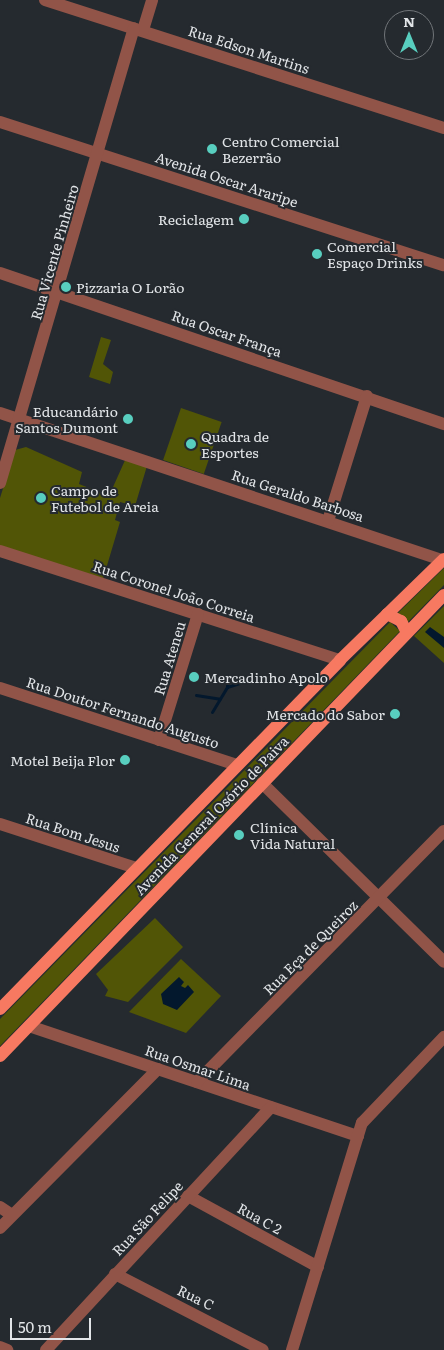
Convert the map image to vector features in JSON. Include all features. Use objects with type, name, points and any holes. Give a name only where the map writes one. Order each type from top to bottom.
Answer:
[{"type":"main road","name":"Avenida General Osório de Paiva","points":[[0,1008],[340,660],[444,559]]},
{"type":"main road","name":"Avenida General Osório de Paiva","points":[[1,1054],[444,595]]},
{"type":"main road","points":[[387,614],[401,621],[407,633]]},
{"type":"street","name":"Rua Edson Martins","points":[[45,0],[444,128]]},
{"type":"street","name":"Rua Vicente Pinheiro","points":[[0,484],[98,153],[138,29],[152,0]]},
{"type":"street","name":"Avenida Oscar Araripe","points":[[0,122],[444,265]]},
{"type":"street","name":"Rua Oscar França","points":[[0,273],[367,396],[444,424]]},
{"type":"street","points":[[328,521],[367,396]]},
{"type":"street","name":"Rua Geraldo Barbosa","points":[[0,413],[444,559]]},
{"type":"street","name":"Rua Coronel João Correia","points":[[0,551],[340,660]]},
{"type":"street","name":"Rua Ateneu","points":[[159,740],[198,614]]},
{"type":"street","name":"Rua Doutor Fernando Augusto","points":[[0,688],[237,765]]},
{"type":"street","points":[[262,783],[444,962]]},
{"type":"street","name":"Rua Bom Jesus","points":[[0,824],[136,868]]},
{"type":"street","name":"Rua Eça de Queiroz","points":[[197,1082],[444,831]]},
{"type":"street","name":"Rua Osmar Lima","points":[[29,1026],[358,1136]]},
{"type":"street","points":[[292,1350],[362,1123],[444,1037]]},
{"type":"street","points":[[0,1228],[158,1069]]},
{"type":"street","name":"Rua São Felipe","points":[[46,1350],[271,1107]]},
{"type":"street","name":"Rua C 2","points":[[188,1196],[318,1266]]},
{"type":"street","points":[[0,1207],[12,1215]]},
{"type":"street","name":"Rua C","points":[[115,1274],[263,1350]]},
{"type":"street","points":[[0,1346],[7,1350]]},
{"type":"shaded area","points":[[101,337],[111,340],[103,364],[113,372],[110,384],[89,377]]},
{"type":"shaded area","name":"Quadra de Esportes","points":[[181,408],[222,422],[204,474],[163,460]]},
{"type":"shaded area","points":[[26,447],[82,472],[79,484],[109,496],[126,458],[147,466],[135,506],[120,502],[115,520],[120,522],[103,579],[0,546],[0,498],[15,450]]},
{"type":"shaded area","points":[[444,568],[444,585],[406,624],[397,614]]},
{"type":"shaded area","points":[[444,606],[444,663],[414,636]]},
{"type":"shaded area","points":[[390,622],[400,631],[0,1046],[0,1019]]},
{"type":"shaded area","points":[[155,918],[183,947],[128,1002],[105,996],[108,990],[96,974]]},
{"type":"shaded area","points":[[181,959],[221,996],[186,1033],[129,1012]]},
{"type":"water","points":[[430,627],[444,637],[444,648],[425,632]]},
{"type":"water","points":[[179,977],[184,982],[181,986],[185,988],[188,985],[194,992],[177,1010],[163,1004],[161,994]]},
{"type":"waterway","points":[[227,675],[227,687],[252,679]]},
{"type":"waterway","points":[[212,712],[227,687]]},
{"type":"waterway","points":[[196,695],[220,699]]},
{"type":"place","name":"Centro Comercial Bezerrão","points":[[212,149]]},
{"type":"place","name":"Reciclagem","points":[[244,219]]},
{"type":"place","name":"Comercial Espaço Drinks","points":[[317,254]]},
{"type":"place","name":"Pizzaria O Lorão","points":[[66,287]]},
{"type":"place","name":"Educandário Santos Dumont","points":[[128,419]]},
{"type":"place","name":"Quadra de Esportes","points":[[191,444]]},
{"type":"place","name":"Campo de Futebol de Areia","points":[[41,498]]},
{"type":"place","name":"Mercadinho Apolo","points":[[194,677]]},
{"type":"place","name":"Mercado do Sabor","points":[[395,714]]},
{"type":"place","name":"Motel Beija Flor","points":[[125,760]]},
{"type":"place","name":"Clínica Vida Natural","points":[[239,835]]}]
